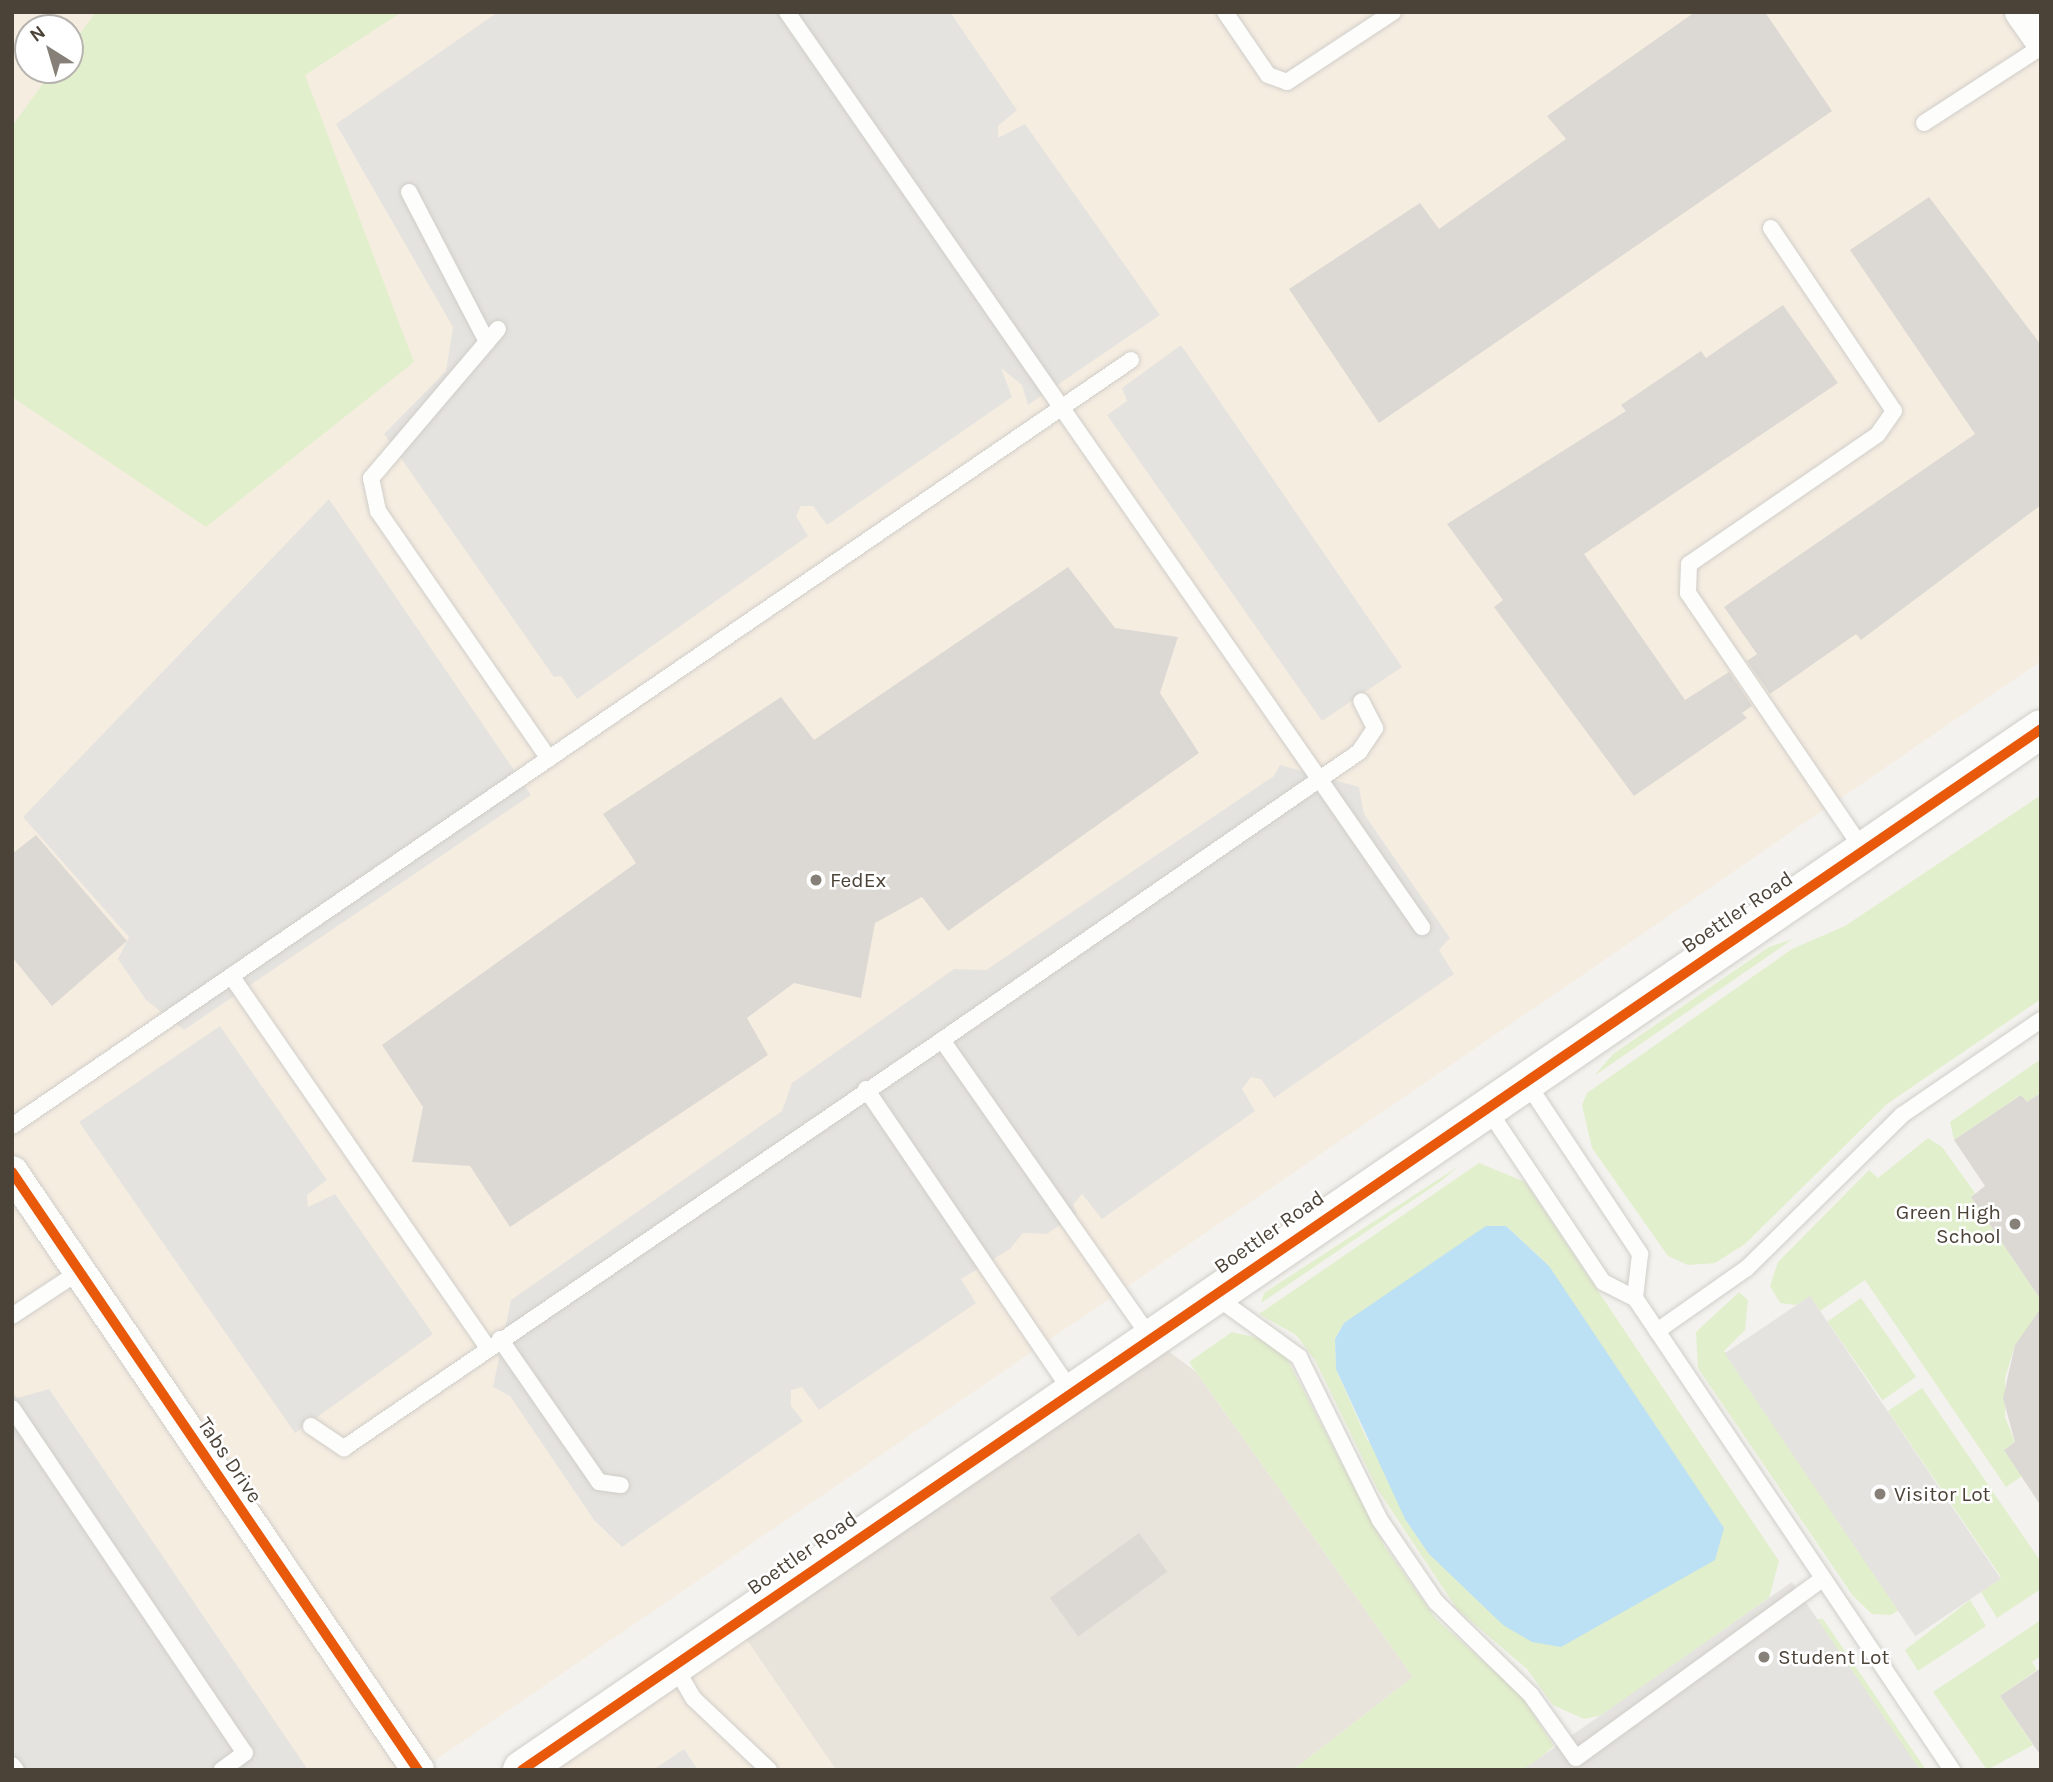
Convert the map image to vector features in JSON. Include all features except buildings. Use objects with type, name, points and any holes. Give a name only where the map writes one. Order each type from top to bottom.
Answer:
[{"type":"street","points":[[2021,12],[2041,41]]},
{"type":"street","name":"Boettler Road","points":[[522,1770],[1486,1106],[2041,729]]},
{"type":"street","name":"Tabs Drive","points":[[12,1172],[418,1770]]},
{"type":"lane","points":[[787,12],[1323,777],[1422,927]]},
{"type":"lane","points":[[1225,12],[1268,75],[1287,82],[1393,12]]},
{"type":"lane","points":[[1924,123],[2041,47]]},
{"type":"lane","points":[[409,192],[487,342]]},
{"type":"lane","points":[[1771,228],[1894,411],[1877,435],[1689,564],[1688,593],[1863,850]]},
{"type":"lane","points":[[498,329],[372,478],[377,512],[549,759]]},
{"type":"lane","points":[[12,1126],[1131,360]]},
{"type":"lane","points":[[311,1426],[344,1448],[1323,777],[1359,752],[1375,728],[1361,701]]},
{"type":"lane","points":[[232,977],[494,1344],[599,1482],[621,1485]]},
{"type":"lane","points":[[1657,1331],[1747,1268],[1902,1115],[2041,1020]]},
{"type":"lane","points":[[942,1040],[1150,1337]]},
{"type":"lane","points":[[1525,1080],[1640,1254],[1635,1298]]},
{"type":"lane","points":[[866,1089],[1071,1391]]},
{"type":"lane","points":[[1486,1106],[1604,1282],[1635,1298],[1952,1770]]},
{"type":"lane","points":[[12,1316],[80,1271]]},
{"type":"lane","points":[[1212,1294],[1283,1339],[1299,1357],[1380,1520],[1429,1592],[1531,1695],[1576,1758],[1822,1579]]},
{"type":"lane","points":[[12,1408],[245,1753],[222,1770]]},
{"type":"lane","points":[[674,1665],[694,1699],[769,1770]]},
{"type":"lane","points":[[12,1765],[16,1770]]},
{"type":"shaded area","points":[[12,12],[2041,12],[2041,661],[421,1770],[12,1770]]},
{"type":"shaded area","points":[[498,12],[950,12],[1017,110],[998,126],[998,138],[1025,124],[1160,315],[1028,405],[1022,385],[1001,368],[1012,397],[827,525],[813,506],[801,506],[796,516],[808,536],[577,699],[561,676],[554,677],[384,434],[446,371],[453,327],[336,124]]},
{"type":"shaded area","points":[[1181,345],[1402,667],[1322,721],[1107,415],[1127,401],[1122,388]]},
{"type":"shaded area","points":[[329,499],[531,795],[184,1030],[146,1000],[118,959],[129,937],[23,817]]},
{"type":"shaded area","points":[[1280,765],[1359,787],[1364,814],[1450,938],[1439,950],[1454,974],[1274,1098],[1261,1079],[1251,1077],[1242,1089],[1255,1111],[1102,1219],[1082,1194],[1073,1205],[1077,1213],[1047,1234],[1023,1233],[1010,1249],[961,1279],[976,1303],[819,1410],[802,1387],[791,1390],[791,1406],[803,1421],[622,1547],[594,1520],[510,1396],[493,1387],[511,1300],[782,1111],[792,1083],[954,969],[986,970],[1274,776]]},
{"type":"shaded area","points":[[220,1026],[327,1180],[307,1195],[308,1207],[335,1194],[433,1334],[295,1433],[79,1122]]},
{"type":"shaded area","name":"Visitor Lot","points":[[1810,1296],[2001,1579],[1915,1636],[1725,1354]]},
{"type":"shaded area","points":[[1150,1337],[1196,1372],[1413,1677],[1293,1770],[836,1770],[735,1623]]},
{"type":"shaded area","points":[[49,1389],[308,1770],[12,1770],[12,1391],[17,1398]]},
{"type":"shaded area","name":"Student Lot","points":[[1792,1582],[1920,1770],[1526,1770],[1525,1768]]},
{"type":"shaded area","points":[[735,1623],[836,1770],[522,1770]]},
{"type":"shaded area","points":[[684,1749],[698,1770],[653,1770]]},
{"type":"green space","points":[[96,12],[402,12],[305,75],[414,362],[206,527],[12,397],[12,126],[43,84],[84,84],[84,28]]},
{"type":"green space","points":[[2041,795],[2041,999],[1887,1104],[1745,1244],[1715,1263],[1688,1265],[1668,1256],[1592,1148],[1582,1105],[1587,1093],[1792,949],[1845,926]]},
{"type":"green space","points":[[1793,939],[1594,1076],[1613,1054],[1769,947]]},
{"type":"green space","points":[[2041,1059],[2041,1093],[2027,1102],[2021,1095],[1954,1140],[1950,1122]]},
{"type":"green space","points":[[1928,1138],[1942,1147],[1975,1193],[1971,1197],[2041,1300],[2041,1315],[2015,1345],[2005,1378],[2005,1417],[2015,1442],[2004,1450],[2022,1476],[2006,1487],[1865,1280],[1820,1311],[1810,1297],[1796,1305],[1780,1303],[1770,1286],[1778,1262],[1869,1170],[1878,1178]]},
{"type":"green space","points":[[1479,1163],[1525,1182],[1779,1561],[1769,1598],[1602,1715],[1584,1719],[1553,1705],[1527,1669],[1457,1609],[1378,1490],[1315,1360],[1296,1335],[1259,1314]],"holes":[[[1506,1226],[1549,1266],[1368,1442],[1336,1369],[1335,1339],[1344,1323]]]},
{"type":"green space","points":[[1459,1166],[1441,1181],[1261,1303],[1264,1293]]},
{"type":"green space","points":[[1739,1292],[1748,1300],[1745,1330],[1724,1351],[1921,1596],[1891,1615],[1872,1614],[1853,1596],[1698,1368],[1696,1332]]},
{"type":"green space","points":[[1861,1298],[1916,1377],[1882,1400],[1827,1322]]},
{"type":"green space","points":[[1232,1332],[1266,1340],[1286,1357],[1385,1547],[1436,1619],[1520,1694],[1554,1746],[1526,1770],[1293,1770],[1413,1677],[1189,1362]]},
{"type":"green space","points":[[1922,1388],[2041,1562],[2041,1589],[1997,1618],[1981,1592],[2001,1577],[1888,1411]]},
{"type":"green space","points":[[1970,1600],[1986,1626],[1918,1671],[1905,1650]]},
{"type":"green space","points":[[1813,1619],[1823,1619],[1926,1770],[1906,1770]]},
{"type":"green space","points":[[2041,1620],[2041,1656],[2032,1662],[2037,1670],[2000,1696],[2033,1745],[1987,1770],[1933,1692]]},
{"type":"water","points":[[1486,1226],[1506,1226],[1549,1266],[1724,1528],[1715,1560],[1561,1647],[1532,1642],[1503,1625],[1429,1554],[1405,1519],[1336,1369],[1335,1339],[1344,1323]]},
{"type":"cycle path","points":[[522,1770],[2041,729]]},
{"type":"cycle path","points":[[12,1172],[418,1770]]},
{"type":"place","name":"FedEx","points":[[816,880]]},
{"type":"place","name":"Green High School","points":[[2015,1224]]},
{"type":"place","name":"Visitor Lot","points":[[1880,1494]]},
{"type":"place","name":"Student Lot","points":[[1764,1657]]}]
